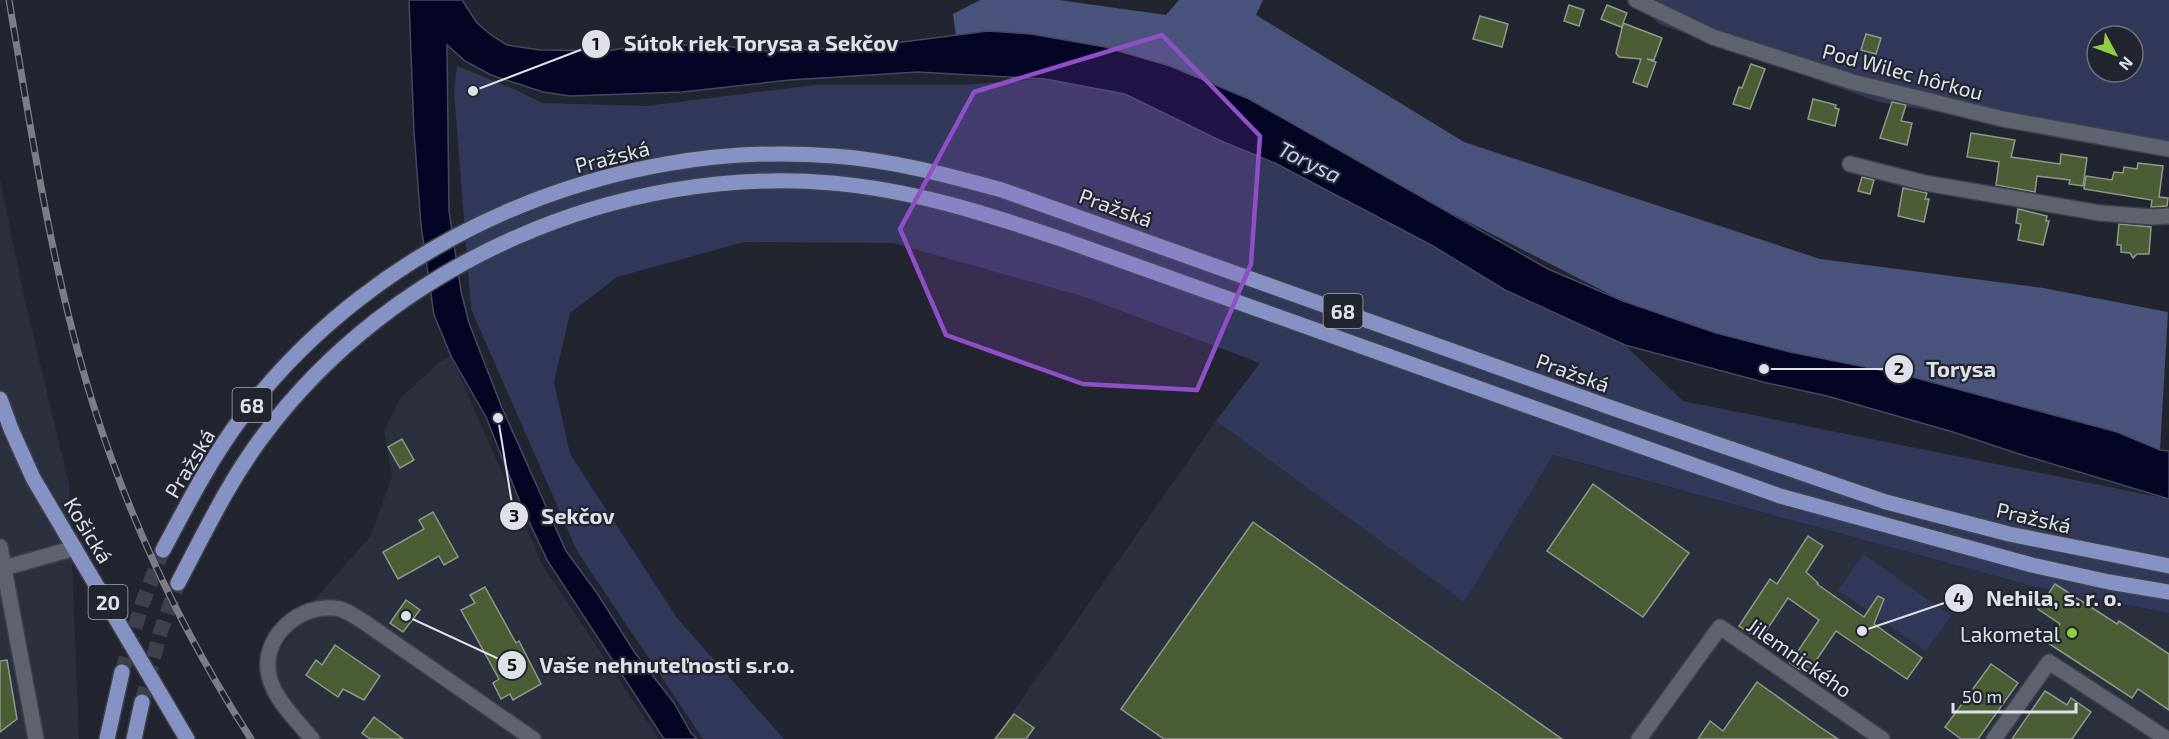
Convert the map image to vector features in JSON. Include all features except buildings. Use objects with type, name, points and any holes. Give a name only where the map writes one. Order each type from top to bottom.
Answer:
[{"type":"main road","name":"Pražská","points":[[163,550],[207,470],[243,416],[288,364],[321,332],[375,287],[413,261],[508,210],[555,192],[612,175],[678,162],[731,156],[785,154],[835,156],[889,163],[945,174],[1002,190],[1604,405],[1886,502],[2009,534],[2169,566]]},
{"type":"main road","name":"68","points":[[178,583],[231,482],[264,434],[305,385],[339,352],[380,317],[420,289],[463,263],[514,238],[561,219],[618,202],[676,190],[731,183],[787,182],[832,183],[885,190],[937,200],[977,211],[1064,240],[1779,496],[2031,565],[2169,592]]},
{"type":"main road","name":"Košická","points":[[0,399],[10,429],[33,478],[187,739]]},
{"type":"main road","points":[[107,739],[122,672]]},
{"type":"main road","points":[[134,739],[142,702]]},
{"type":"street","name":"Pod Wilec hôrkou","points":[[1636,0],[1713,37],[1852,82],[2003,119],[2169,149]]},
{"type":"street","points":[[1850,164],[1925,183],[2100,213],[2169,216]]},
{"type":"street","points":[[0,547],[36,739]]},
{"type":"street","points":[[4,568],[75,548]]},
{"type":"street","points":[[312,739],[282,702],[273,687],[268,667],[269,654],[281,630],[290,621],[311,611],[330,608],[336,608],[358,618],[533,739]]},
{"type":"street","name":"Jilemnického","points":[[1639,739],[1719,627],[1882,739]]},
{"type":"street","points":[[1994,739],[2049,662],[2167,739]]},
{"type":"highlighted area","points":[[1162,35],[1260,136],[1251,264],[1197,390],[1083,384],[946,335],[900,229],[974,92]]},
{"type":"shaded area","points":[[980,0],[1059,0],[1166,15],[1179,0],[1263,0],[1256,15],[1464,142],[1820,259],[2043,288],[2168,312],[2160,450],[2117,432],[1905,375],[1790,352],[1716,333],[1623,301],[1445,210],[1249,99],[1170,66],[1105,47],[1031,34],[988,31],[956,36],[953,14]]},
{"type":"shaded area","points":[[1634,0],[2169,0],[2169,150],[1879,102],[1659,24]]},
{"type":"shaded area","points":[[457,66],[542,103],[646,106],[815,85],[959,85],[1045,79],[1125,94],[1221,141],[1275,163],[1433,246],[1505,290],[1625,345],[1683,401],[2169,499],[2169,613],[2032,586],[1553,455],[1464,602],[1216,421],[1260,363],[1082,296],[893,243],[744,242],[617,277],[570,313],[554,382],[570,454],[677,618],[784,739],[703,739],[577,551],[471,309],[454,91]]},
{"type":"shaded area","points":[[0,179],[24,297],[69,484],[79,739],[0,739]]},
{"type":"shaded area","points":[[451,356],[544,568],[659,739],[310,739],[265,672],[311,603],[370,537],[392,477],[384,430],[400,399],[438,363]]},
{"type":"shaded area","points":[[1216,421],[1464,601],[1552,455],[2032,586],[2169,613],[2169,739],[994,739]]},
{"type":"shaded area","points":[[1863,554],[1951,616],[1926,651],[1838,590]]},
{"type":"water","points":[[409,0],[462,0],[477,23],[491,35],[507,45],[540,50],[608,51],[646,44],[725,46],[766,51],[856,48],[988,31],[1031,34],[1105,47],[1170,66],[1249,99],[1548,269],[1623,301],[1716,333],[1790,352],[1905,375],[2117,432],[2160,450],[2169,451],[2169,499],[1953,432],[1827,396],[1763,382],[1625,345],[1505,290],[1433,246],[1275,163],[1221,141],[1125,94],[1045,79],[918,72],[790,80],[682,92],[570,96],[543,92],[491,75],[465,61],[447,45],[449,211],[461,291],[469,323],[502,408],[566,551],[697,739],[664,739],[547,560],[520,502],[486,417],[451,356],[434,315],[421,225],[414,132]]},
{"type":"tunnel","points":[[122,672],[142,604],[163,550]]},
{"type":"tunnel","points":[[142,702],[160,633],[178,583]]},
{"type":"railway","points":[[9,0],[54,254],[93,404],[124,492],[161,577],[203,659],[251,739]]},
{"type":"place","name":"Sútok riek Torysa a Sekčov","points":[[473,91]]},
{"type":"place","name":"Torysa","points":[[1764,369]]},
{"type":"place","name":"Sekčov","points":[[498,418]]},
{"type":"place","name":"Vaše nehnuteľnosti s.r.o.","points":[[406,616]]},
{"type":"place","name":"Nehila, s. r. o.","points":[[1862,631]]},
{"type":"place","name":"Lakometal","points":[[2072,633]]}]
